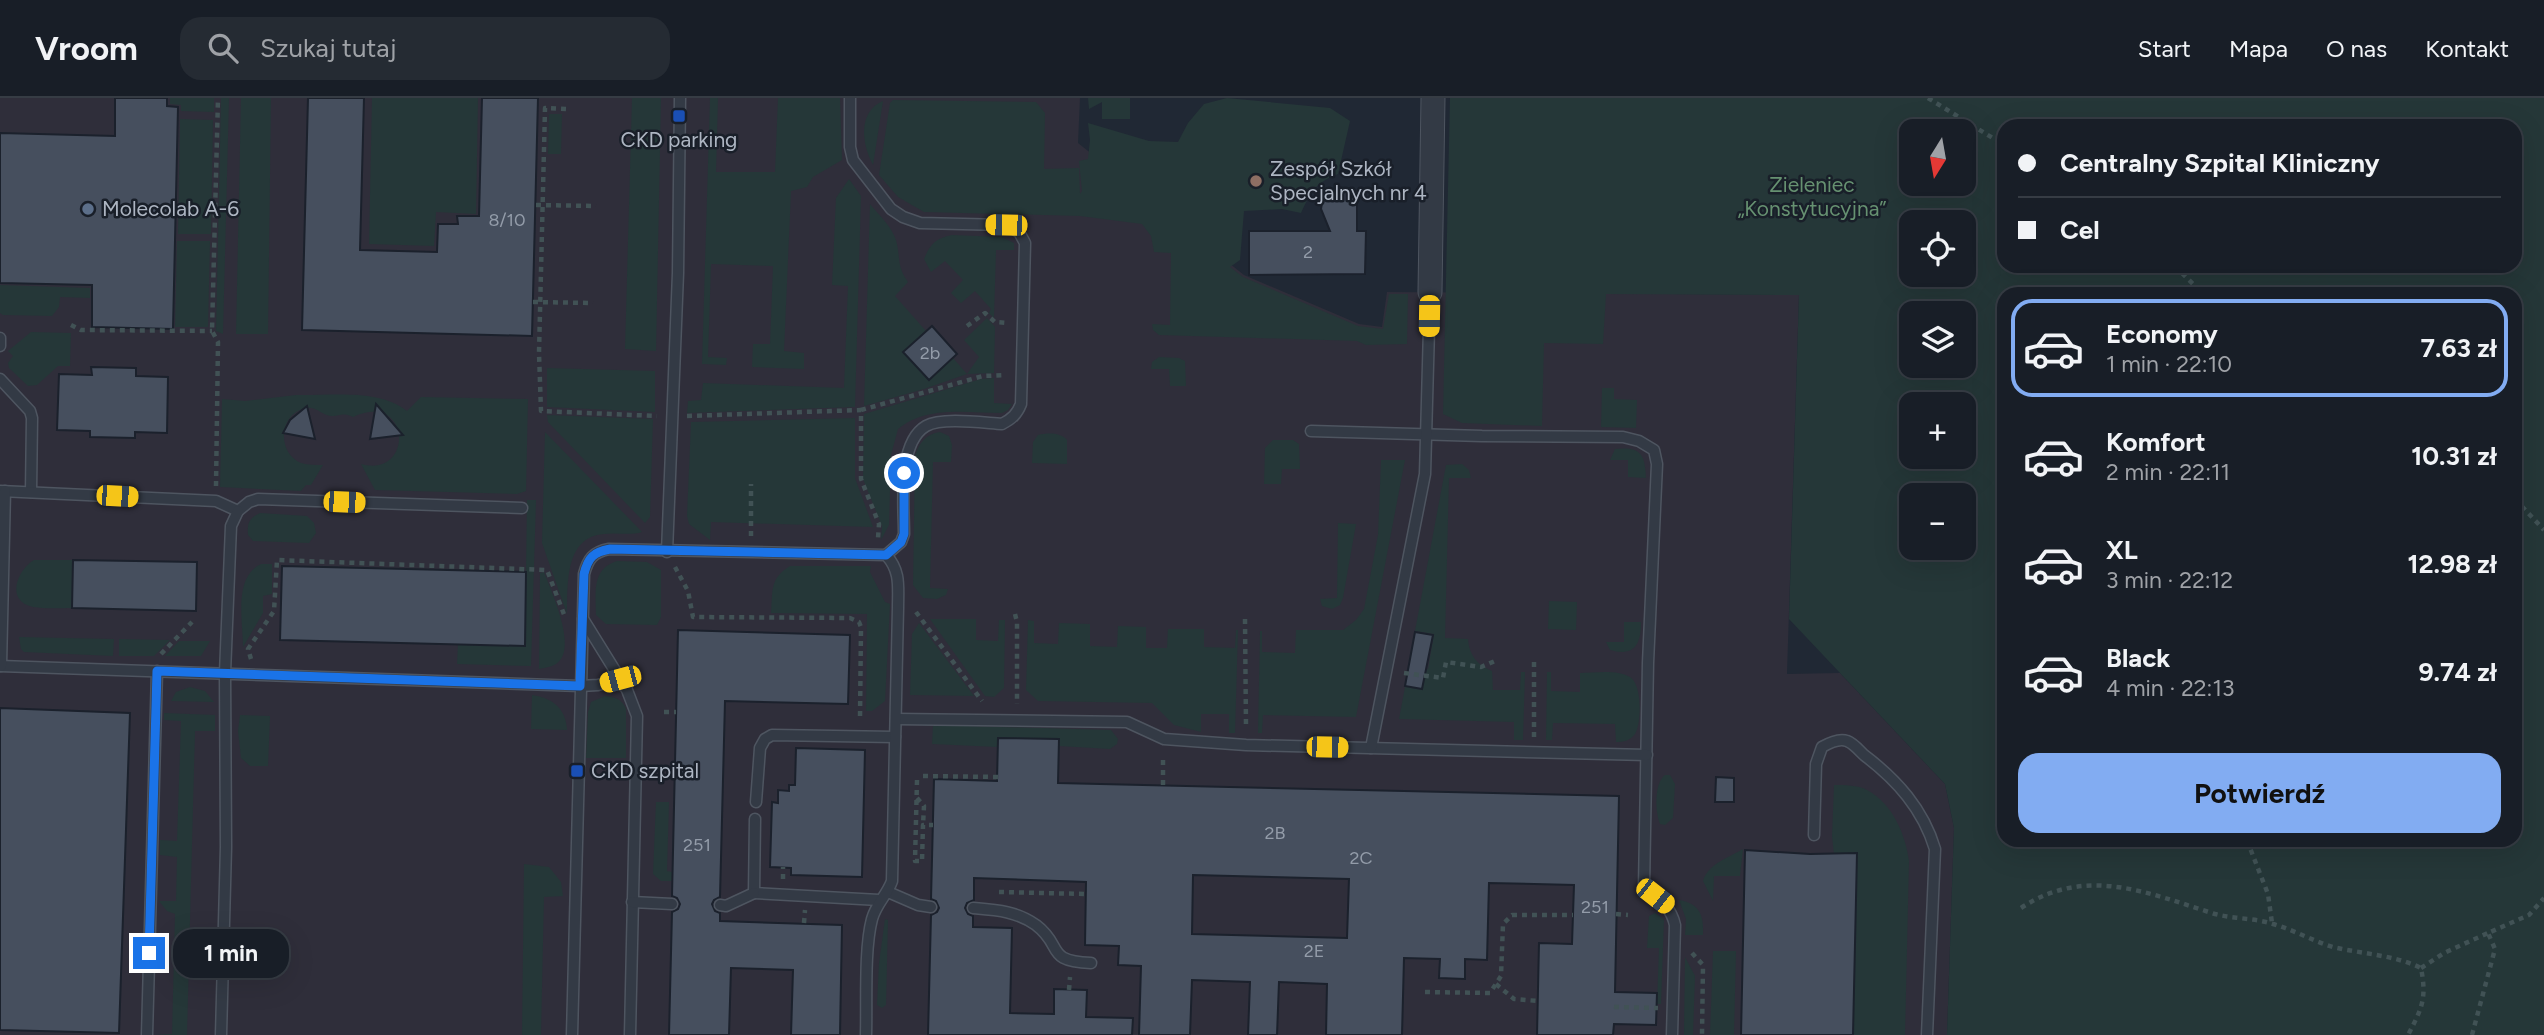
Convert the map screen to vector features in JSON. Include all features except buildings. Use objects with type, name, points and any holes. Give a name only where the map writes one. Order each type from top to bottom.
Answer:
[{"type":"street","points":[[1430,292],[1433,98]]},
{"type":"lane","points":[[667,552],[678,273],[680,98]]},
{"type":"lane","points":[[572,1035],[580,686],[584,574],[588,560],[597,551],[610,549],[881,555],[901,542],[904,534],[904,473],[910,443],[925,426],[939,422],[1002,424],[1012,419],[1021,404],[1025,243],[1019,232],[1006,225],[920,223],[902,217],[891,209],[853,160],[850,147],[850,98]]},
{"type":"lane","points":[[1371,748],[1425,474],[1430,292]]},
{"type":"lane","points":[[0,338],[0,346]]},
{"type":"lane","points":[[0,379],[30,411],[32,418],[31,492]]},
{"type":"lane","points":[[1311,431],[1623,437],[1639,441],[1654,450],[1657,464],[1648,663],[1644,887],[1666,905],[1673,915],[1675,925],[1672,1035]]},
{"type":"lane","points":[[238,511],[216,501],[3,491],[1,666],[580,686],[598,685],[620,679]]},
{"type":"lane","points":[[221,1035],[226,847],[225,673],[231,526],[238,511],[258,499],[522,508]]},
{"type":"lane","points":[[866,1035],[871,923],[892,881],[893,865],[898,575],[895,565],[881,555]]},
{"type":"lane","points":[[583,619],[620,679],[637,716],[629,1035]]},
{"type":"lane","points":[[147,1035],[157,671]]},
{"type":"lane","points":[[896,719],[1127,722],[1164,739],[1246,745],[1647,755]]},
{"type":"lane","points":[[756,802],[760,748],[765,739],[772,735],[895,737]]},
{"type":"lane","points":[[1814,835],[1816,764],[1822,747],[1834,741],[1847,741],[1877,764],[1908,796],[1928,827],[1936,849],[1927,1035]]},
{"type":"lane","points":[[754,893],[755,819]]},
{"type":"lane","points":[[720,905],[726,906],[754,893],[884,896],[931,907]]},
{"type":"lane","points":[[632,902],[672,904]]},
{"type":"lane","points":[[973,908],[1008,911],[1021,916],[1039,928],[1061,957],[1070,962],[1091,963]]},
{"type":"path","points":[[216,501],[218,342],[212,331],[218,98]]},
{"type":"path","points":[[1928,98],[1997,141]]},
{"type":"path","points":[[566,109],[545,108],[540,302],[541,411],[673,416],[861,410],[983,376],[1022,375]]},
{"type":"path","points":[[536,205],[596,206]]},
{"type":"path","points":[[2182,273],[2196,287]]},
{"type":"path","points":[[533,302],[593,303]]},
{"type":"path","points":[[967,326],[985,313],[995,322],[1023,323]]},
{"type":"path","points":[[71,325],[81,330],[212,331]]},
{"type":"path","points":[[861,410],[861,479],[879,524],[881,555]]},
{"type":"path","points":[[751,484],[751,523]]},
{"type":"path","points":[[2522,506],[2544,530]]},
{"type":"path","points":[[667,552],[688,591],[693,617],[850,618],[859,622],[860,718]]},
{"type":"path","points":[[252,662],[248,649],[274,611],[277,560],[547,570],[568,626],[582,644]]},
{"type":"path","points":[[915,611],[982,701]]},
{"type":"path","points":[[1015,614],[1017,720]]},
{"type":"path","points":[[1245,619],[1246,745]]},
{"type":"path","points":[[157,671],[158,657],[192,622]]},
{"type":"path","points":[[1404,673],[1443,678],[1447,662],[1481,667],[1495,661]]},
{"type":"path","points":[[1534,661],[1534,708]]},
{"type":"path","points":[[664,712],[676,712]]},
{"type":"path","points":[[1163,760],[1163,785]]},
{"type":"path","points":[[923,776],[999,777]]},
{"type":"path","points":[[917,780],[915,860],[922,861],[924,806],[917,797]]},
{"type":"path","points":[[923,825],[933,825]]},
{"type":"path","points":[[2250,847],[2268,894],[2272,923]]},
{"type":"path","points":[[783,867],[783,878]]},
{"type":"path","points":[[2021,908],[2061,888],[2108,886],[2145,890],[2219,915],[2272,923],[2331,946],[2403,960],[2421,968]]},
{"type":"path","points":[[986,891],[1086,894]]},
{"type":"path","points":[[2421,968],[2444,953],[2529,915],[2544,898]]},
{"type":"path","points":[[804,923],[805,911]]},
{"type":"path","points":[[1616,914],[1628,915]]},
{"type":"path","points":[[1425,992],[1490,993],[1501,976],[1503,924],[1512,915],[1573,915]]},
{"type":"path","points":[[2472,1035],[2495,949],[2488,933]]},
{"type":"path","points":[[1702,1035],[1703,965]]},
{"type":"path","points":[[2408,1035],[2424,1003],[2421,968]]},
{"type":"path","points":[[1069,990],[1070,982]]},
{"type":"path","points":[[1496,984],[1514,999],[1538,1000]]},
{"type":"path","points":[[1614,1007],[1673,1009]]},
{"type":"shaded area","points":[[0,98],[1080,98],[1078,143],[1244,275],[1359,324],[1382,327],[1387,292],[1799,295],[1787,674],[1840,673],[1945,784],[1954,828],[1947,1035],[0,1035]]},
{"type":"green space","points":[[170,98],[214,98],[214,112],[181,111],[181,105],[170,104]]},
{"type":"green space","points":[[221,98],[229,98],[223,334],[216,331]]},
{"type":"green space","points":[[241,98],[271,98],[268,334],[236,334]]},
{"type":"green space","points":[[372,98],[478,98],[476,214],[436,212],[434,246],[369,244]]},
{"type":"green space","points":[[632,98],[661,98],[656,351],[625,349]]},
{"type":"green space","points":[[710,98],[718,98],[716,172],[775,172],[778,98],[840,98],[842,160],[813,177],[807,187],[791,191],[784,351],[804,353],[804,369],[752,367],[753,344],[770,344],[773,266],[711,264],[708,357],[727,358],[726,365],[702,364]]},
{"type":"green space","points":[[1088,98],[1130,98],[1130,119],[1102,119],[1102,102],[1089,109]]},
{"type":"green space","points":[[1227,98],[1330,108],[1350,121],[1338,174],[1315,188],[1301,213],[1282,209],[1244,211],[1240,260],[1230,267],[1243,277],[1358,326],[1383,329],[1389,294],[1408,294],[1407,344],[1366,345],[1357,341],[1159,335],[1153,330],[1152,324],[1170,325],[1171,253],[1154,252],[1151,236],[1142,224],[1080,216],[924,212],[898,197],[879,175],[890,103],[893,100],[1036,102],[1045,113],[1044,169],[1079,168],[1080,194],[1079,161],[1088,159],[1088,123],[1149,141],[1178,142],[1188,123],[1204,104]]},
{"type":"green space","name":"Zieleniec „Konstytucyjna”","points":[[1450,98],[2544,98],[2544,1035],[1947,1035],[1954,828],[1945,784],[1789,619],[1799,295],[1606,294],[1603,344],[1544,343],[1542,426],[1462,423],[1443,414]]},
{"type":"green space","points":[[883,101],[873,165],[866,148],[864,130],[869,113]]},
{"type":"green space","points":[[549,114],[562,114],[561,154],[548,154]]},
{"type":"green space","points":[[180,119],[213,120],[211,234],[178,234]]},
{"type":"green space","points":[[849,179],[861,196],[855,407],[687,413],[688,401],[701,400],[703,383],[844,388],[848,286],[832,285],[836,198]]},
{"type":"green space","points":[[870,204],[894,235],[900,266],[908,282],[895,296],[926,331],[903,353],[929,380],[953,358],[967,374],[864,406]]},
{"type":"green space","points":[[952,235],[1002,237],[1014,243],[1014,250],[996,250],[994,318],[989,313],[991,309],[975,291],[961,303],[951,293],[963,280],[945,261],[931,272],[924,259],[934,242]]},
{"type":"green space","points":[[177,241],[210,241],[208,327],[175,327]]},
{"type":"green space","points":[[0,285],[90,288],[90,298],[60,297],[59,307],[52,316],[3,315],[0,313]]},
{"type":"green space","points":[[987,318],[995,327],[994,373],[967,374],[979,357],[964,340]]},
{"type":"green space","points":[[31,332],[71,333],[70,366],[58,366],[37,385],[28,386],[9,368],[8,363],[13,356],[8,351]]},
{"type":"green space","points":[[1159,357],[1185,361],[1186,386],[1170,386],[1169,369],[1151,369],[1152,362]]},
{"type":"green space","points":[[547,368],[655,371],[655,412],[547,407]]},
{"type":"green space","points":[[994,378],[994,403],[1012,404],[1008,410],[1002,413],[934,413],[909,421],[898,429],[891,455],[889,525],[881,540],[882,526],[863,479],[864,414],[981,379]]},
{"type":"green space","points":[[1602,388],[1614,388],[1614,399],[1637,400],[1636,428],[1601,427]]},
{"type":"green space","points":[[296,395],[368,396],[395,404],[407,411],[421,397],[528,399],[526,491],[517,494],[375,490],[361,464],[378,465],[390,459],[397,449],[399,436],[395,424],[387,415],[372,412],[353,417],[344,414],[332,416],[310,408],[297,412],[290,418],[284,434],[288,451],[293,458],[304,464],[323,465],[311,485],[306,485],[301,491],[220,487],[222,399],[245,401]]},
{"type":"green space","points":[[547,415],[653,419],[650,517],[645,523],[548,422]]},
{"type":"green space","points":[[855,418],[855,478],[873,527],[711,522],[710,540],[689,524],[687,516],[691,422]]},
{"type":"green space","points":[[545,432],[642,532],[604,534],[591,537],[581,544],[571,564],[567,614],[542,543]]},
{"type":"green space","points":[[940,432],[949,436],[952,445],[951,462],[933,462],[930,588],[948,589],[946,595],[937,599],[923,598],[913,585],[915,456],[924,440]]},
{"type":"green space","points":[[1057,434],[1067,440],[1067,464],[1032,463],[1033,442],[1038,435]]},
{"type":"green space","points":[[1273,440],[1293,440],[1299,444],[1300,469],[1282,469],[1281,484],[1264,484],[1265,448]]},
{"type":"green space","points":[[1615,449],[1631,449],[1640,453],[1646,478],[1628,477],[1628,460],[1610,460]]},
{"type":"green space","points":[[1381,460],[1405,460],[1356,717],[1263,715],[1262,733],[1258,733],[1260,631],[1262,652],[1295,653],[1296,630],[1343,630],[1356,620],[1364,609],[1378,535]]},
{"type":"green space","points":[[1462,464],[1469,470],[1471,478],[1449,478],[1445,638],[1468,639],[1475,659],[1492,671],[1493,690],[1520,690],[1521,672],[1525,672],[1523,740],[1514,740],[1514,722],[1399,719],[1409,666],[1428,669],[1434,634],[1415,631],[1446,465]]},
{"type":"green space","points":[[527,500],[536,500],[531,666],[457,664],[458,644],[525,646]]},
{"type":"green space","points":[[260,513],[307,516],[314,523],[316,533],[309,543],[253,541],[248,535],[248,525],[253,517]]},
{"type":"green space","points":[[1338,523],[1356,524],[1343,598],[1340,605],[1332,609],[1322,606],[1320,599],[1337,598]]},
{"type":"green space","points":[[34,560],[73,560],[72,608],[33,607],[19,599],[19,578]]},
{"type":"green space","points":[[617,561],[647,562],[661,570],[661,617],[657,625],[606,624],[596,615],[599,576]]},
{"type":"green space","points":[[261,564],[272,564],[272,594],[263,596],[263,613],[243,647],[243,589],[252,570]]},
{"type":"green space","points":[[790,566],[871,566],[870,572],[885,602],[890,604],[885,701],[872,711],[866,711],[867,614],[771,613],[775,581]]},
{"type":"green space","points":[[544,572],[561,620],[565,646],[562,657],[556,664],[539,669],[540,573]]},
{"type":"green space","points":[[1549,601],[1577,602],[1576,630],[1548,629]]},
{"type":"green space","points":[[930,619],[976,619],[976,640],[998,641],[999,620],[1005,620],[1004,688],[994,697],[985,696]]},
{"type":"green space","points":[[1028,620],[1034,621],[1034,643],[1058,644],[1059,623],[1090,624],[1090,646],[1117,647],[1118,626],[1146,627],[1146,648],[1167,648],[1168,629],[1204,629],[1204,647],[1235,648],[1238,630],[1235,733],[1229,733],[1229,714],[1201,714],[1201,732],[1174,725],[1152,703],[1038,701],[1026,690]]},
{"type":"green space","points":[[1624,622],[1641,622],[1638,642],[1635,647],[1625,652],[1610,650],[1606,642],[1624,642]]},
{"type":"green space","points":[[919,623],[974,696],[910,695],[912,634]]},
{"type":"green space","points":[[19,637],[114,639],[113,656],[24,652]]},
{"type":"green space","points":[[119,639],[170,640],[154,656],[119,656]]},
{"type":"green space","points":[[179,641],[210,641],[201,656],[165,656]]},
{"type":"green space","points":[[1547,672],[1551,672],[1551,691],[1580,692],[1580,673],[1612,672],[1630,677],[1637,687],[1640,704],[1635,734],[1626,741],[1616,742],[1615,724],[1553,723],[1552,740],[1546,740]]},
{"type":"green space","points":[[190,687],[205,691],[214,702],[171,701],[176,692]]},
{"type":"green space","points":[[532,695],[552,702],[561,710],[567,730],[531,729]]},
{"type":"green space","points":[[605,696],[618,699],[626,709],[626,758],[586,758],[591,702]]},
{"type":"green space","points":[[164,713],[215,715],[215,731],[195,731],[187,1035],[155,1035],[172,1034],[175,914],[167,911],[159,901],[176,901],[177,857],[160,855],[160,840],[177,841],[181,721],[164,720]]},
{"type":"green space","points":[[240,715],[270,716],[268,766],[250,766],[241,758],[238,731]]},
{"type":"green space","points":[[933,725],[1111,730],[1118,739],[1117,744],[1110,749],[1059,746],[1058,739],[998,738],[997,747],[932,744]]},
{"type":"green space","points":[[1665,775],[1670,775],[1675,784],[1673,818],[1665,825],[1660,824],[1656,805],[1659,784]]},
{"type":"green space","points":[[1834,785],[1859,787],[1876,796],[1891,811],[1904,840],[1909,861],[1905,1035],[1853,1035],[1832,836]]},
{"type":"green space","points":[[656,802],[669,802],[667,871],[672,872],[672,881],[661,881],[653,874]]},
{"type":"green space","points":[[1743,849],[1740,876],[1714,876],[1713,901],[1703,881],[1706,875],[1719,862]]},
{"type":"green space","points":[[524,864],[549,867],[561,882],[563,896],[544,897],[541,1035],[522,1035]]},
{"type":"green space","points":[[1679,900],[1692,904],[1699,912],[1703,922],[1703,935],[1685,935],[1686,919]]},
{"type":"green space","points":[[1655,913],[1664,919],[1661,1004],[1657,1004],[1659,948],[1647,948],[1649,916]]},
{"type":"green space","points":[[885,919],[888,920],[886,1005],[882,1008],[877,1005]]},
{"type":"green space","points":[[1713,951],[1736,951],[1734,1035],[1710,1035]]},
{"type":"green space","points":[[1685,957],[1695,976],[1693,1035],[1684,1035]]},
{"type":"place","name":"CKD parking","points":[[679,116]]},
{"type":"place","name":"Zespół Szkół Specjalnych nr 4","points":[[1256,181]]},
{"type":"place","name":"Molecolab A-6","points":[[88,209]]},
{"type":"place","name":"CKD szpital","points":[[577,771]]},
{"type":"route","points":[[149,953],[157,671],[580,686],[584,574],[588,560],[597,551],[610,549],[886,555],[901,542],[904,534],[904,473]]}]
